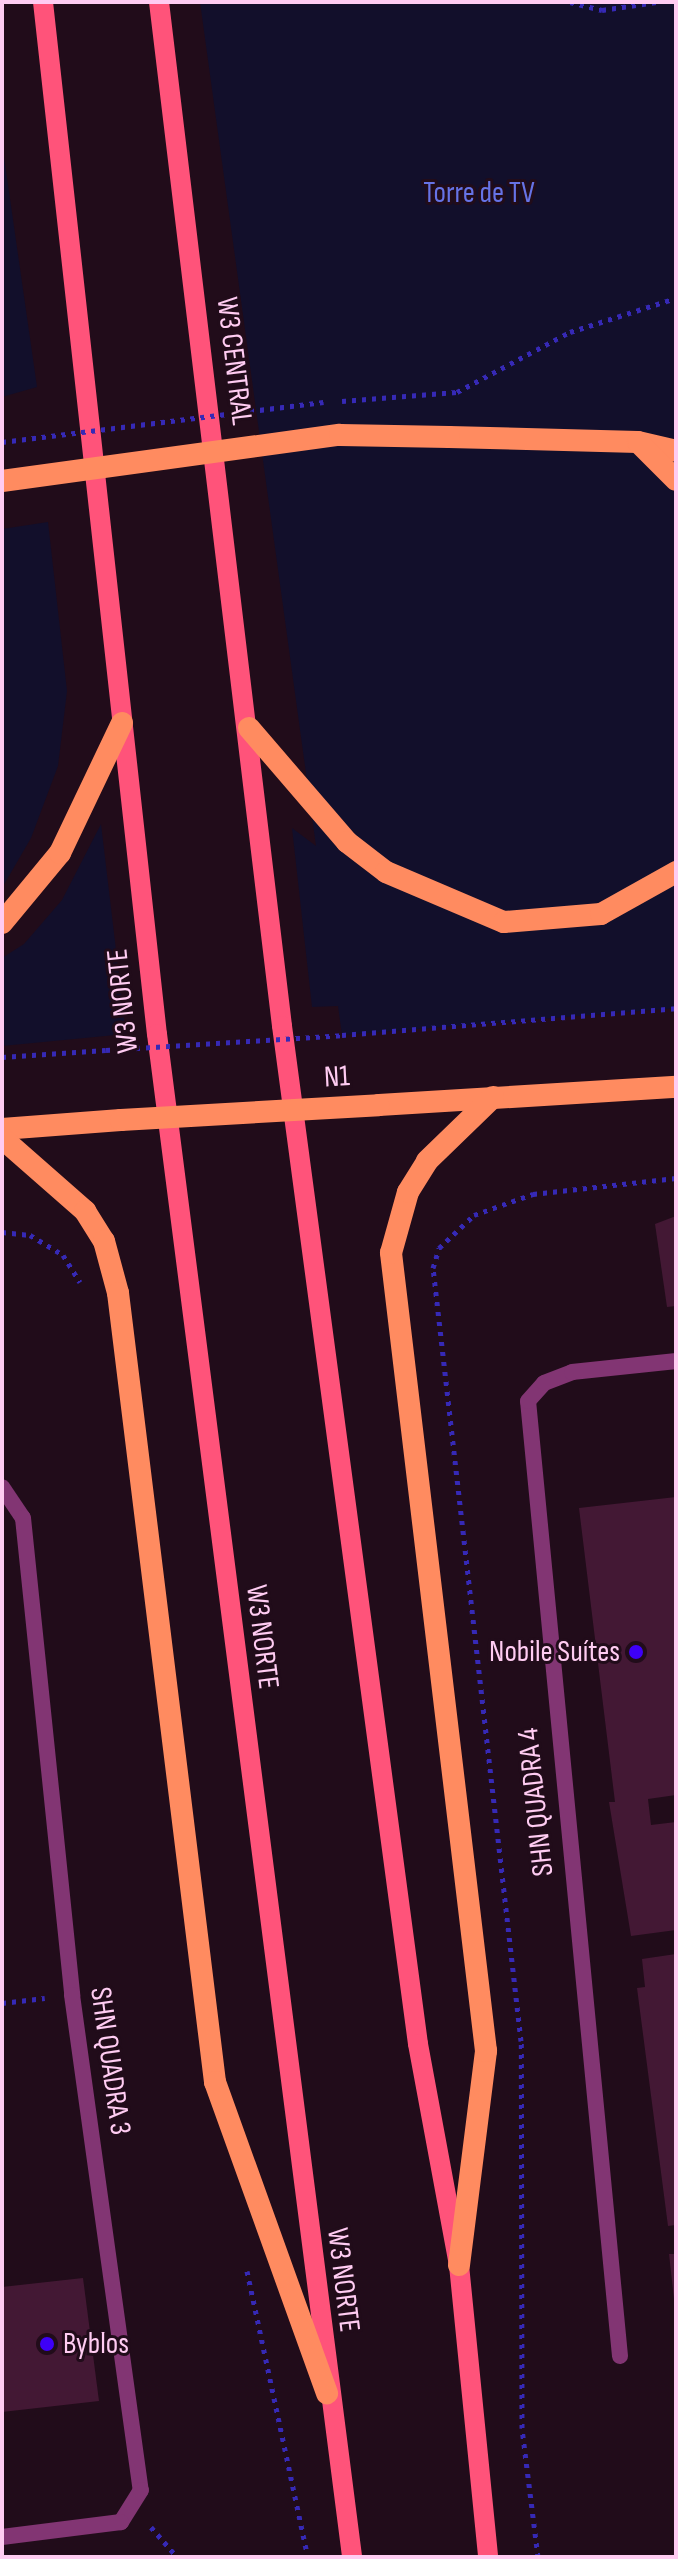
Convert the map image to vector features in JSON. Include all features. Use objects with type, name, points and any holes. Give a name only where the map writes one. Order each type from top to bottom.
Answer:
[{"type":"highway","points":[[2,481],[324,437],[638,442],[676,451]]},
{"type":"highway","points":[[638,442],[676,480]]},
{"type":"highway","points":[[2,923],[60,853],[122,723]]},
{"type":"highway","points":[[249,728],[347,842],[386,872],[504,922],[601,914],[676,872]]},
{"type":"highway","name":"N1","points":[[2,1129],[676,1087]]},
{"type":"highway","points":[[459,2265],[486,2051],[391,1253],[408,1192],[427,1161],[493,1097]]},
{"type":"highway","points":[[2,1138],[85,1211],[104,1241],[118,1293],[215,2082],[327,2393]]},
{"type":"main road","points":[[43,2],[122,723]]},
{"type":"main road","name":"W3 CENTRAL","points":[[159,2],[249,728]]},
{"type":"main road","name":"W3 NORTE","points":[[122,723],[327,2393],[352,2557]]},
{"type":"main road","points":[[249,728],[415,2028],[459,2265],[488,2557]]},
{"type":"street","name":"SHN QUADRA 4","points":[[620,2356],[528,1401],[544,1383],[572,1372],[676,1361]]},
{"type":"street","name":"SHN QUADRA 3","points":[[2,1487],[23,1518],[72,1995],[141,2490],[135,2508]]},
{"type":"street","points":[[2,2537],[121,2522],[135,2508]]},
{"type":"path","points":[[570,2],[602,10],[656,2]]},
{"type":"path","points":[[2,442],[173,417],[457,392],[570,332],[676,298]]},
{"type":"path","points":[[2,1057],[342,1035],[676,1008]]},
{"type":"path","points":[[474,1215],[533,1194],[676,1178]]},
{"type":"path","points":[[2,2003],[72,1995]]},
{"type":"path","points":[[135,2508],[177,2557]]},
{"type":"green space","name":"Torre de TV","points":[[200,2],[676,2],[676,1008],[342,1035],[338,1006],[312,1007],[292,828],[316,846]]},
{"type":"green space","points":[[2,143],[37,387],[2,397]]},
{"type":"green space","points":[[48,522],[67,691],[58,766],[31,838],[2,888],[2,529]]},
{"type":"green space","points":[[101,824],[126,1034],[2,1046],[2,958],[24,944],[62,900]]},
{"type":"building","points":[[676,1216],[676,1306],[667,1307],[655,1224]]},
{"type":"building","name":"Nobile Suítes","points":[[676,1497],[676,1795],[648,1799],[651,1825],[676,1822],[676,1930],[631,1936],[609,1802],[615,1802],[579,1508]]},
{"type":"building","points":[[676,1954],[676,2225],[668,2226],[637,1988],[645,1987],[642,1959]]},
{"type":"building","points":[[669,2254],[676,2254],[676,2299],[674,2299]]},
{"type":"building","name":"Byblos","points":[[83,2278],[99,2401],[2,2412],[2,2287]]},
{"type":"place","name":"Nobile Suítes","points":[[636,1652]]},
{"type":"place","name":"Byblos","points":[[47,2344]]}]
